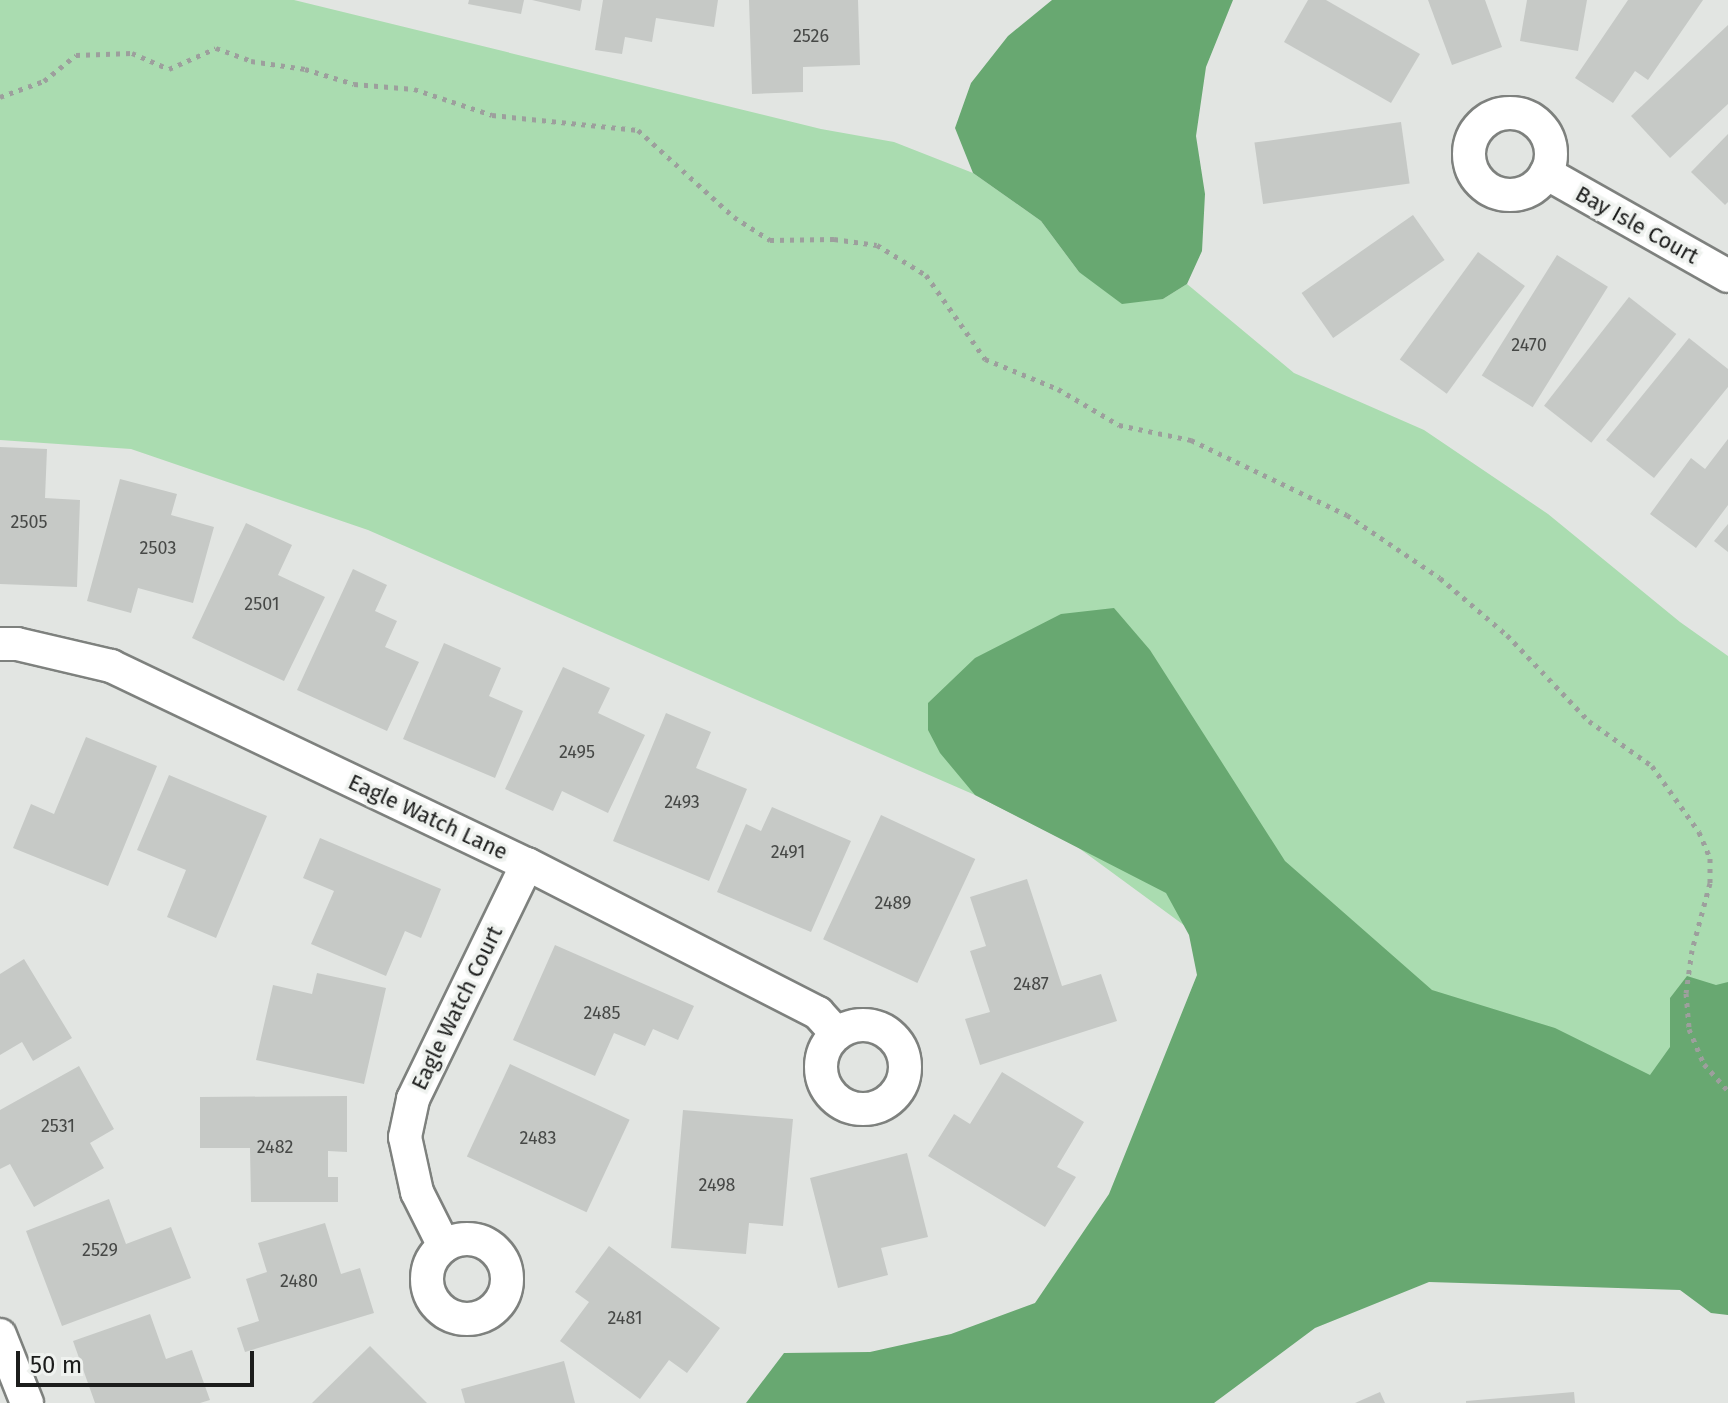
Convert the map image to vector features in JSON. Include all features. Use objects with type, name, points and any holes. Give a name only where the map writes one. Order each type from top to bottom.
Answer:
[{"type":"street","name":"Bay Isle Court","points":[[1546,173],[1728,276]]},
{"type":"street","name":"Eagle Watch Lane","points":[[0,644],[17,644],[111,666],[527,864],[818,1013],[837,1034]]},
{"type":"street","name":"Eagle Watch Court","points":[[444,1246],[417,1192],[405,1137],[413,1099],[527,864]]},
{"type":"street","points":[[0,1335],[27,1403]]},
{"type":"path","points":[[0,97],[44,81],[76,55],[132,53],[169,69],[216,48],[251,61],[305,69],[354,84],[414,89],[492,115],[638,130],[734,217],[770,240],[834,239],[877,245],[926,275],[985,359],[1058,389],[1119,425],[1191,440],[1347,515],[1440,578],[1507,635],[1589,721],[1652,766],[1699,832],[1710,858],[1710,883],[1692,950],[1686,993],[1689,1029],[1704,1064],[1728,1091]]},
{"type":"shaded area","points":[[0,0],[294,0],[821,129],[894,142],[973,173],[1041,221],[1079,272],[1163,299],[1187,284],[1294,373],[1424,430],[1548,514],[1680,622],[1728,656],[1728,1315],[1681,1290],[1076,846],[975,795],[368,530],[131,449],[0,440]]},
{"type":"shaded area","points":[[1052,0],[1233,0],[1206,67],[1196,136],[1205,194],[1202,251],[1187,284],[1163,299],[1122,304],[1079,272],[1041,221],[973,173],[955,128],[971,83],[1008,36]]},
{"type":"shaded area","points":[[1114,608],[1150,650],[1285,861],[1432,990],[1555,1028],[1650,1075],[1670,1047],[1670,998],[1687,976],[1716,985],[1728,982],[1728,1315],[1711,1313],[1680,1290],[1429,1282],[1315,1328],[1214,1403],[746,1403],[784,1353],[870,1352],[951,1334],[1035,1303],[1109,1194],[1197,975],[1189,935],[1166,893],[975,795],[940,753],[928,730],[928,703],[975,658],[1061,614]]},
{"type":"building","points":[[469,0],[524,0],[521,14],[468,4]]},
{"type":"building","points":[[532,0],[582,0],[580,11]]},
{"type":"building","points":[[603,0],[718,0],[714,27],[656,18],[652,42],[625,37],[622,54],[595,50]]},
{"type":"building","points":[[749,0],[858,0],[860,65],[803,67],[803,92],[752,94]]},
{"type":"building","points":[[1308,0],[1326,0],[1420,54],[1391,103],[1284,42]]},
{"type":"building","points":[[1428,0],[1485,0],[1502,47],[1452,65]]},
{"type":"building","points":[[1527,0],[1587,0],[1578,51],[1520,41]]},
{"type":"building","points":[[1628,0],[1703,0],[1648,80],[1635,71],[1613,103],[1575,78]]},
{"type":"building","points":[[1728,25],[1728,104],[1670,158],[1631,116]]},
{"type":"building","points":[[1401,122],[1410,183],[1263,204],[1254,143]]},
{"type":"building","points":[[1728,134],[1728,202],[1725,205],[1691,172]]},
{"type":"building","points":[[1413,215],[1445,260],[1333,338],[1302,293]]},
{"type":"building","points":[[1478,252],[1525,286],[1447,394],[1400,360]]},
{"type":"building","points":[[1557,255],[1608,287],[1533,407],[1482,375]]},
{"type":"building","points":[[1629,297],[1676,334],[1591,443],[1544,406]]},
{"type":"building","points":[[1689,338],[1728,369],[1728,387],[1654,478],[1606,440]]},
{"type":"building","points":[[1728,439],[1728,505],[1696,548],[1650,514],[1691,458],[1705,469]]},
{"type":"building","points":[[0,447],[47,449],[45,498],[80,500],[77,587],[0,584]]},
{"type":"building","points":[[120,479],[177,494],[171,515],[214,527],[193,603],[138,588],[131,613],[87,601]]},
{"type":"building","points":[[246,523],[292,545],[278,575],[325,597],[284,681],[192,638]]},
{"type":"building","points":[[1728,524],[1728,552],[1714,541]]},
{"type":"building","points":[[353,569],[387,585],[375,611],[397,621],[385,647],[419,662],[387,731],[297,690]]},
{"type":"building","points":[[444,643],[501,668],[489,696],[523,711],[495,778],[403,739]]},
{"type":"building","points":[[563,667],[610,688],[598,713],[645,735],[608,813],[562,791],[553,811],[505,789]]},
{"type":"building","points":[[666,713],[711,732],[696,768],[747,789],[709,881],[613,841]]},
{"type":"building","points":[[86,737],[157,766],[108,886],[13,848],[31,804],[54,814]]},
{"type":"building","points":[[169,775],[267,816],[216,938],[167,917],[186,870],[137,850]]},
{"type":"building","points":[[772,807],[851,841],[811,932],[717,892],[746,824],[761,831]]},
{"type":"building","points":[[881,815],[975,859],[917,983],[823,939]]},
{"type":"building","points":[[320,838],[441,889],[421,938],[405,931],[386,976],[311,944],[334,891],[303,878]]},
{"type":"building","points":[[1027,879],[1062,986],[1101,974],[1117,1021],[980,1065],[965,1019],[990,1012],[970,951],[986,946],[970,897]]},
{"type":"building","points":[[555,945],[694,1006],[678,1040],[653,1029],[645,1046],[614,1033],[595,1076],[513,1040]]},
{"type":"building","points":[[24,959],[72,1038],[33,1061],[22,1042],[0,1055],[0,974]]},
{"type":"building","points":[[317,973],[386,988],[364,1084],[256,1060],[273,985],[312,994]]},
{"type":"building","points":[[510,1064],[630,1120],[587,1212],[467,1156]]},
{"type":"building","points":[[79,1066],[114,1129],[90,1143],[104,1168],[34,1207],[10,1164],[0,1169],[0,1110]]},
{"type":"building","points":[[1002,1072],[1084,1122],[1057,1167],[1076,1177],[1045,1227],[928,1156],[954,1114],[970,1124]]},
{"type":"building","points":[[347,1096],[347,1152],[328,1151],[328,1177],[338,1177],[338,1202],[251,1202],[250,1148],[200,1148],[200,1097]]},
{"type":"building","points":[[683,1110],[793,1119],[783,1226],[749,1223],[746,1254],[671,1248]]},
{"type":"building","points":[[907,1153],[928,1237],[881,1248],[888,1275],[838,1288],[810,1178]]},
{"type":"building","points":[[109,1199],[126,1244],[171,1227],[191,1278],[62,1326],[26,1231]]},
{"type":"building","points":[[325,1223],[341,1274],[360,1268],[374,1313],[245,1352],[237,1328],[259,1321],[246,1279],[267,1272],[258,1243]]},
{"type":"building","points":[[609,1246],[720,1328],[687,1373],[669,1360],[640,1399],[560,1341],[589,1302],[575,1292]]},
{"type":"building","points":[[150,1314],[166,1359],[192,1350],[210,1400],[200,1403],[95,1403],[73,1341]]},
{"type":"building","points":[[370,1346],[427,1403],[312,1403]]},
{"type":"building","points":[[564,1361],[575,1403],[465,1403],[461,1389]]},
{"type":"building","points":[[1380,1392],[1385,1403],[1355,1403]]},
{"type":"building","points":[[1574,1392],[1575,1403],[1466,1403],[1466,1401]]}]
